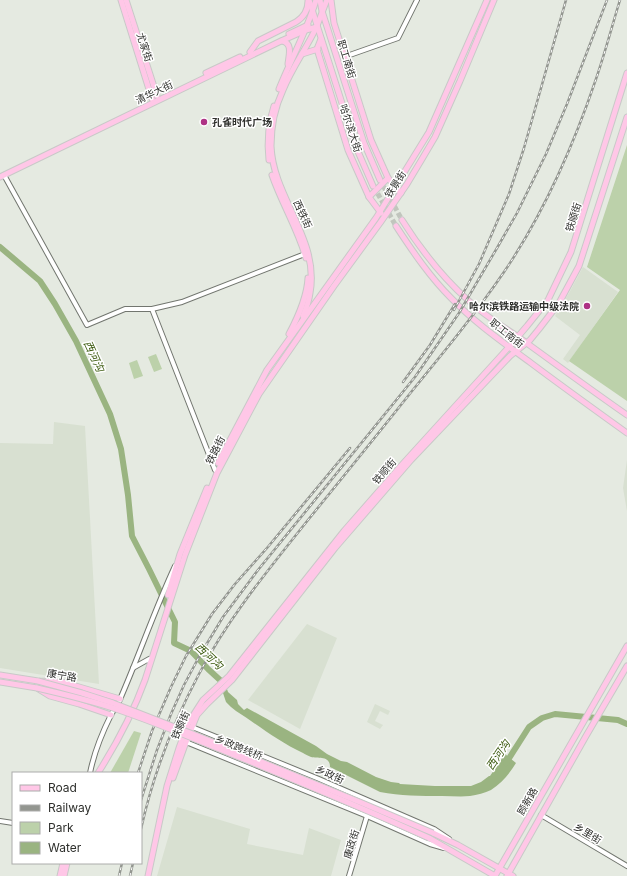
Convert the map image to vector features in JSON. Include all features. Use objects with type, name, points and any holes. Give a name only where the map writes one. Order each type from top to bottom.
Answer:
[{"type":"main road","name":"尤家街","points":[[121,0],[155,98]]},
{"type":"main road","name":"尤家街","points":[[126,0],[155,98]]},
{"type":"main road","name":"职工南街","points":[[308,0],[356,147],[373,186]]},
{"type":"main road","points":[[250,52],[258,41],[301,19],[306,11],[308,0]]},
{"type":"main road","points":[[287,74],[307,27],[316,0]]},
{"type":"main road","name":"职工南街","points":[[320,0],[322,11],[364,143],[380,180]]},
{"type":"main road","points":[[287,74],[302,54],[317,27],[327,0]]},
{"type":"main road","name":"职工南街","points":[[331,0],[334,23],[344,57]]},
{"type":"main road","name":"铁景街","points":[[299,324],[380,212],[429,132],[486,0]]},
{"type":"main road","name":"铁景街","points":[[282,361],[401,193],[434,137],[460,81],[494,0]]},
{"type":"main road","name":"清华大街","points":[[1,175],[250,52],[307,27],[317,27]]},
{"type":"main road","name":"清华大街","points":[[1,175],[307,27]]},
{"type":"main road","points":[[317,50],[321,38]]},
{"type":"main road","points":[[280,41],[286,42],[289,46],[290,53],[287,74]]},
{"type":"main road","points":[[302,54],[324,47]]},
{"type":"main road","name":"哈尔滨大街","points":[[317,50],[348,150],[369,197],[384,218]]},
{"type":"main road","name":"哈尔滨大街","points":[[344,57],[371,140],[388,178],[401,193]]},
{"type":"main road","name":"铁顺街","points":[[230,678],[344,531],[400,467],[509,348],[548,300],[571,252],[627,73]]},
{"type":"main road","name":"西铁街","points":[[279,353],[297,319],[306,294],[308,280],[308,264],[305,254],[299,236],[274,181],[270,168],[268,149],[268,134],[271,117],[277,96],[287,74]]},
{"type":"main road","name":"西铁街","points":[[282,361],[299,324],[310,293],[312,281],[311,264],[305,242],[277,177],[271,152],[271,137],[276,111],[287,74]]},
{"type":"main road","name":"铁顺街","points":[[150,876],[167,786],[188,724],[194,714],[230,678],[336,548],[411,460],[510,356],[527,343],[559,303],[580,266],[627,117]]},
{"type":"main road","points":[[369,197],[388,178]]},
{"type":"main road","name":"职工南街","points":[[402,220],[425,254],[465,297],[488,316],[627,415]]},
{"type":"main road","name":"职工南街","points":[[396,226],[421,262],[452,299],[482,326],[509,348],[627,433]]},
{"type":"main road","name":"铁路街","points":[[170,595],[182,549],[215,470],[267,370],[299,324]]},
{"type":"main road","name":"铁路街","points":[[170,595],[217,473],[259,394],[282,361]]},
{"type":"main road","points":[[95,772],[108,752],[134,699],[170,595]]},
{"type":"main road","points":[[99,772],[127,724],[138,699],[147,674],[164,614]]},
{"type":"main road","name":"顾新路","points":[[495,876],[627,646]]},
{"type":"main road","name":"顾新路","points":[[510,875],[586,736],[627,666]]},
{"type":"main road","name":"康宁路","points":[[0,675],[38,681],[62,682],[120,699]]},
{"type":"main road","points":[[38,681],[113,703],[355,800],[431,836],[454,852],[495,876]]},
{"type":"main road","name":"康宁路","points":[[0,682],[37,688],[50,696],[111,715]]},
{"type":"main road","name":"乡政跨线桥","points":[[37,688],[87,700],[151,722],[431,836]]},
{"type":"main road","name":"铁顺街","points":[[150,876],[171,785],[192,727],[205,702]]},
{"type":"main road","name":"乡政街","points":[[431,836],[458,845],[510,875]]},
{"type":"main road","points":[[60,876],[63,864]]},
{"type":"main road","points":[[64,876],[67,864]]},
{"type":"street","points":[[344,57],[398,38],[417,0]]},
{"type":"street","points":[[1,175],[87,325],[125,309],[152,309],[182,302],[305,254]]},
{"type":"street","points":[[152,309],[215,470]]},
{"type":"street","points":[[90,772],[102,733],[120,699],[158,602],[182,549]]},
{"type":"street","points":[[133,668],[149,659]]},
{"type":"street","name":"乡政街","points":[[192,727],[319,779],[434,829],[458,845]]},
{"type":"street","points":[[186,742],[367,816],[430,844],[454,852]]},
{"type":"street","name":"乡里街","points":[[542,815],[627,866]]},
{"type":"street","name":"康政街","points":[[349,876],[367,816]]},
{"type":"street","points":[[0,821],[12,823]]},
{"type":"shaded area","points":[[583,267],[618,292],[568,363],[563,359],[580,335],[555,316]]},
{"type":"shaded area","points":[[54,422],[85,426],[99,684],[0,668],[0,443],[53,444]]},
{"type":"shaded area","points":[[627,460],[627,511],[623,488]]},
{"type":"shaded area","points":[[307,624],[337,638],[300,729],[248,700]]},
{"type":"shaded area","points":[[375,704],[390,711],[388,715],[380,711],[375,721],[383,725],[380,729],[367,722]]},
{"type":"shaded area","points":[[177,807],[250,829],[247,844],[303,855],[309,828],[341,840],[331,876],[157,876]]},
{"type":"green space","points":[[627,145],[627,401],[569,361],[620,290],[587,267]]},
{"type":"green space","points":[[156,354],[162,369],[154,372],[148,357]]},
{"type":"green space","points":[[137,360],[143,376],[134,379],[129,363]]},
{"type":"green space","points":[[134,731],[141,733],[128,772],[111,772]]},
{"type":"water","points":[[223,677],[228,692],[237,700],[238,704],[244,710],[247,708],[341,761],[347,762],[376,777],[391,782],[435,786],[471,786],[490,776],[505,754],[516,763],[499,784],[489,791],[475,795],[418,796],[380,792],[330,767],[326,759],[310,757],[286,744],[236,711],[226,702],[220,684]]},
{"type":"waterway","name":"西河沟","points":[[0,247],[40,281],[76,341],[110,414],[121,449],[132,536],[175,622],[174,643],[191,651],[220,680],[223,687]]},
{"type":"waterway","name":"西河沟","points":[[506,763],[529,727],[542,718],[555,714],[618,720],[627,724]]},
{"type":"tunnel","points":[[380,180],[402,220]]},
{"type":"tunnel","points":[[374,187],[396,226]]},
{"type":"railway","points":[[454,310],[479,264],[509,194],[524,148],[566,0]]},
{"type":"railway","points":[[142,797],[157,750],[184,685],[223,617],[258,570],[415,377],[459,313],[497,248],[517,213],[546,154],[607,0]]},
{"type":"railway","points":[[142,825],[151,789],[172,730],[210,653],[223,633],[250,594],[279,557],[471,317],[504,272],[532,227],[545,203],[578,130],[599,69],[620,0]]},
{"type":"railway","points":[[403,382],[430,345],[455,304]]},
{"type":"railway","points":[[138,772],[152,731],[171,687],[186,656],[212,614],[235,584],[350,448]]},
{"type":"railway","points":[[119,876],[122,864]]},
{"type":"railway","points":[[130,876],[133,864]]},
{"type":"place","name":"孔雀时代广场","points":[[204,122]]},
{"type":"place","name":"哈尔滨铁路运输中级法院","points":[[587,306]]}]
